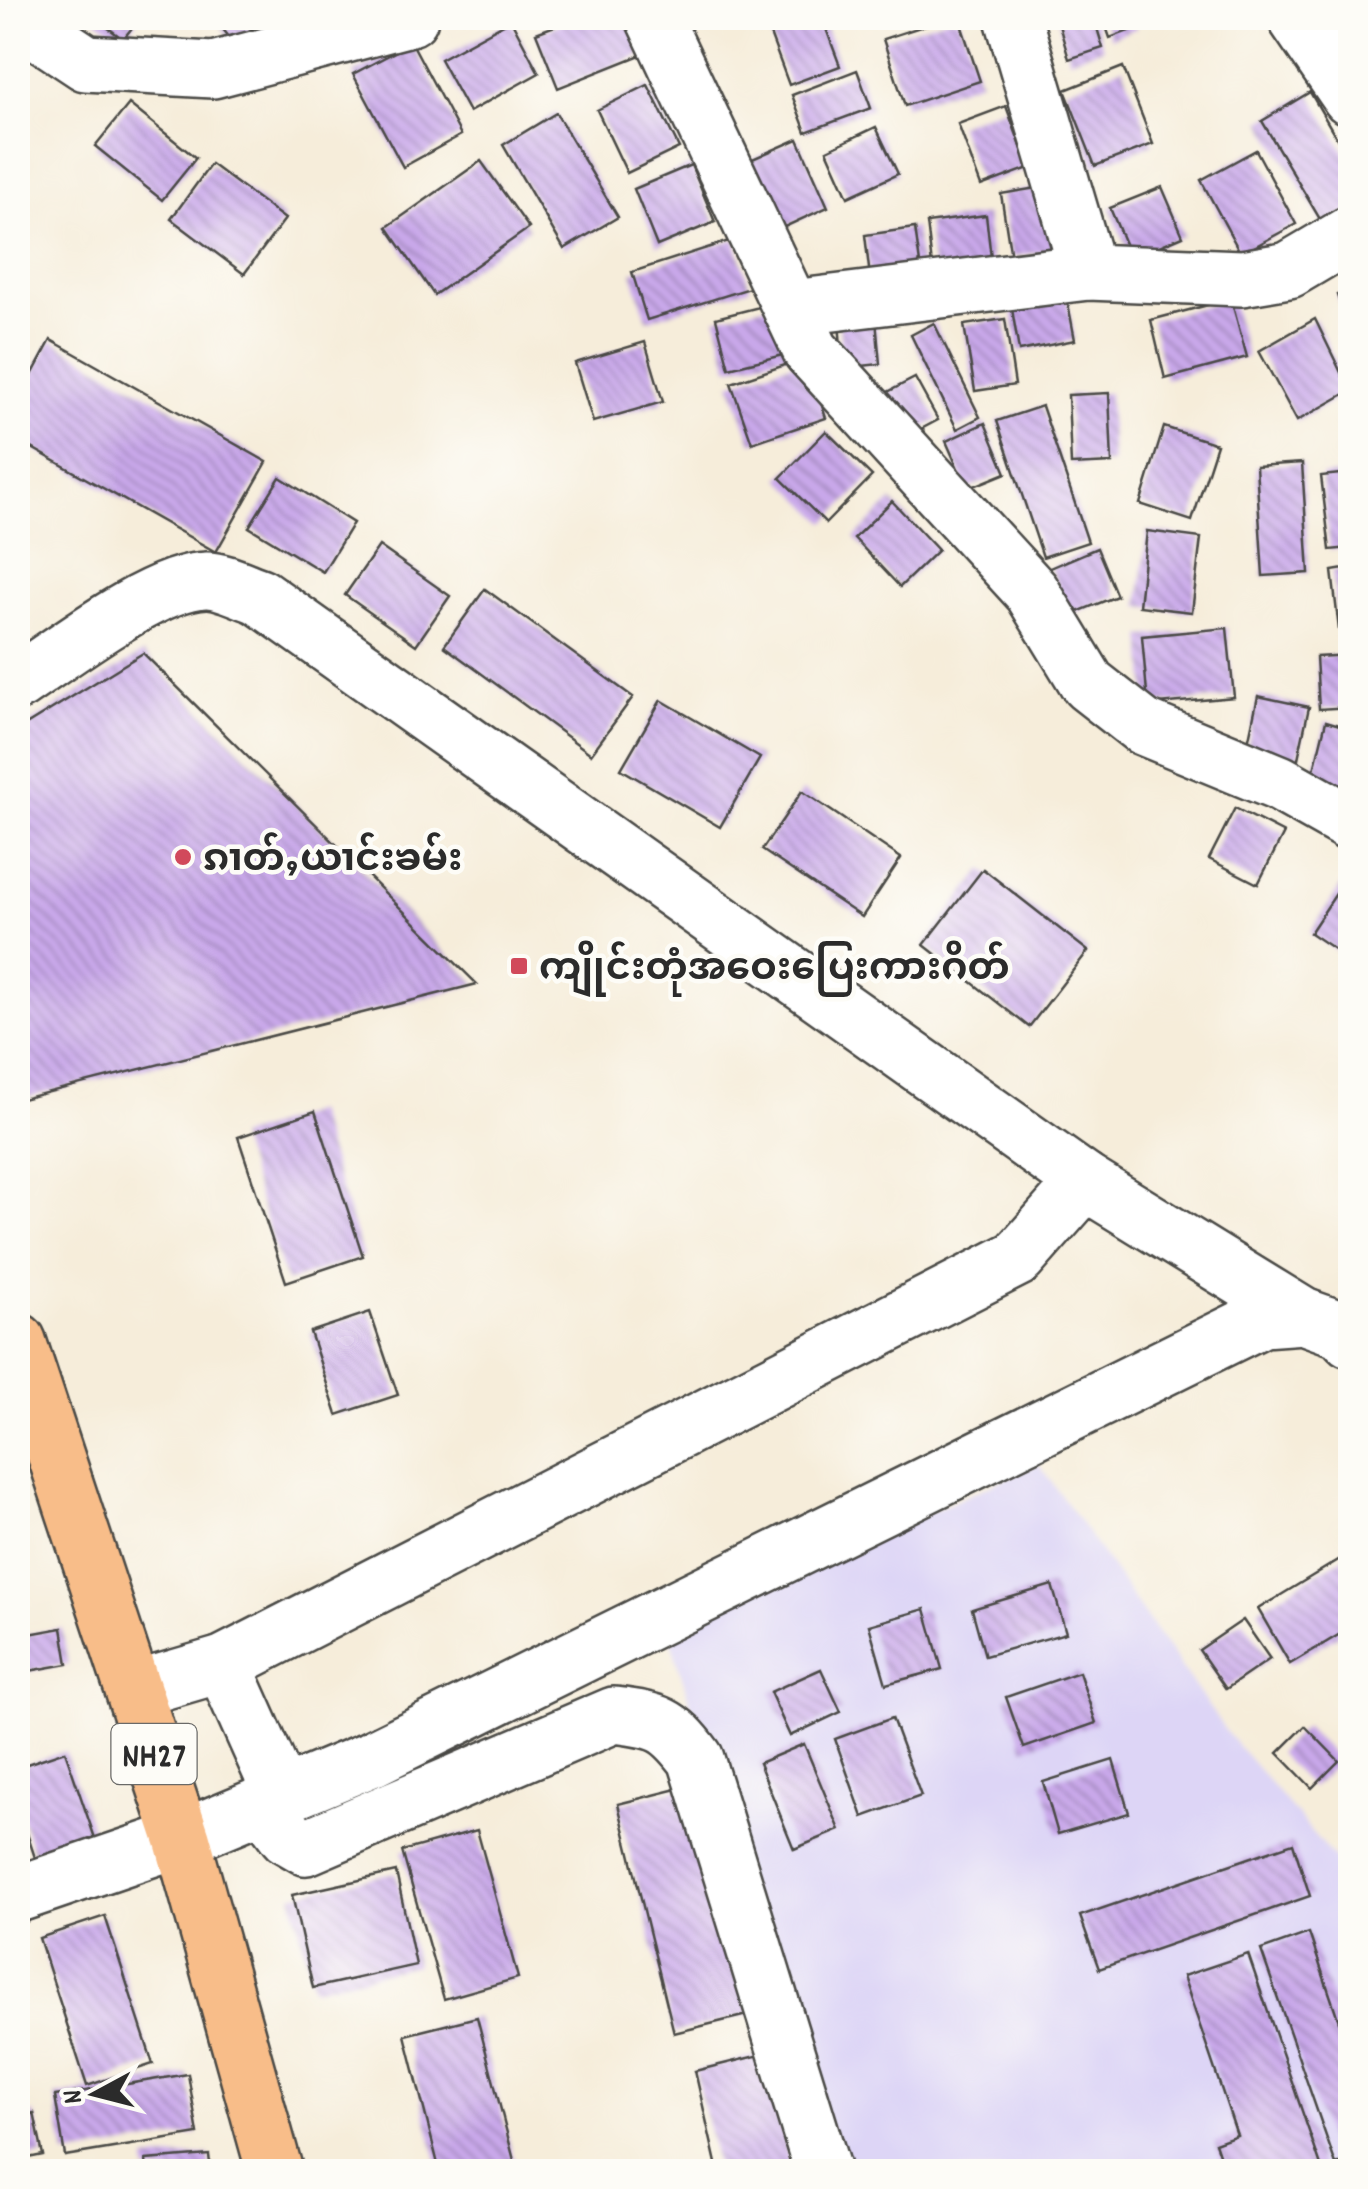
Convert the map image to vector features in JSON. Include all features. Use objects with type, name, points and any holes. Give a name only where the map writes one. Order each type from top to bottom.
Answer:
[{"type":"highway","name":"NH27","points":[[18,1341],[182,1838],[276,2172]]},
{"type":"street","points":[[18,18],[86,63],[213,70],[410,18]]},
{"type":"street","points":[[654,18],[811,351],[1032,592],[1088,684],[1144,728],[1278,783],[1350,823]]},
{"type":"street","points":[[1013,18],[1088,272]]},
{"type":"street","points":[[1296,18],[1350,97]]},
{"type":"street","points":[[792,308],[1088,272],[1242,278],[1289,270],[1350,234]]},
{"type":"street","points":[[18,682],[166,590],[208,580],[258,596],[1085,1182],[1327,1327]]},
{"type":"street","points":[[134,1690],[223,1664],[1018,1258],[1085,1182]]},
{"type":"street","points":[[18,1894],[182,1838],[371,1759],[1262,1318],[1327,1327]]},
{"type":"street","points":[[223,1664],[286,1836],[306,1846],[392,1813],[614,1715],[659,1721],[676,1733],[696,1759],[824,2172]]},
{"type":"street","points":[[371,1759],[392,1813]]},
{"type":"shaded area","points":[[1039,1464],[1227,1733],[1350,1877],[1350,2171],[835,2171],[667,1628]]},
{"type":"building","points":[[95,18],[140,18],[123,39]]},
{"type":"building","points":[[214,18],[265,18],[234,43]]},
{"type":"building","points":[[576,18],[629,18],[643,54],[558,88],[536,33]]},
{"type":"building","points":[[764,18],[822,18],[840,66],[789,85]]},
{"type":"building","points":[[959,18],[980,81],[905,106],[883,39]]},
{"type":"building","points":[[1057,18],[1094,18],[1103,48],[1069,59]]},
{"type":"building","points":[[1103,18],[1134,18],[1137,28],[1110,38]]},
{"type":"building","points":[[511,20],[539,73],[469,112],[440,59]]},
{"type":"building","points":[[412,43],[461,135],[403,167],[353,74]]},
{"type":"building","points":[[1123,67],[1153,144],[1095,166],[1065,90]]},
{"type":"building","points":[[857,70],[871,108],[806,132],[792,95]]},
{"type":"building","points":[[648,85],[679,148],[627,173],[597,110]]},
{"type":"building","points":[[1310,92],[1350,161],[1350,210],[1324,226],[1262,121]]},
{"type":"building","points":[[129,104],[196,158],[162,200],[95,146]]},
{"type":"building","points":[[1006,106],[1029,168],[981,186],[958,124]]},
{"type":"building","points":[[556,113],[618,217],[564,249],[503,145]]},
{"type":"building","points":[[876,127],[898,174],[848,197],[827,150]]},
{"type":"building","points":[[798,139],[828,207],[778,230],[748,161]]},
{"type":"building","points":[[1256,150],[1296,224],[1241,254],[1201,180]]},
{"type":"building","points":[[481,161],[529,228],[434,295],[387,227]]},
{"type":"building","points":[[211,164],[285,219],[244,274],[171,219]]},
{"type":"building","points":[[691,165],[715,222],[657,246],[634,189]]},
{"type":"building","points":[[1049,186],[1059,249],[1011,257],[1001,194]]},
{"type":"building","points":[[1162,187],[1183,236],[1131,258],[1110,208]]},
{"type":"building","points":[[986,215],[992,266],[933,274],[927,223]]},
{"type":"building","points":[[915,228],[921,271],[870,277],[865,235]]},
{"type":"building","points":[[735,239],[750,288],[647,320],[632,272]]},
{"type":"building","points":[[1350,290],[1350,332],[1337,295]]},
{"type":"building","points":[[1066,293],[1075,340],[1019,351],[1011,303]]},
{"type":"building","points":[[1231,299],[1247,357],[1165,379],[1151,320]]},
{"type":"building","points":[[779,302],[791,353],[729,368],[716,318]]},
{"type":"building","points":[[1005,319],[1015,385],[975,391],[964,325]]},
{"type":"building","points":[[1315,319],[1350,391],[1297,421],[1259,351]]},
{"type":"building","points":[[876,320],[880,364],[843,368],[839,323]]},
{"type":"building","points":[[934,323],[980,417],[957,429],[911,335]]},
{"type":"building","points":[[51,340],[267,462],[216,552],[18,440],[18,401]]},
{"type":"building","points":[[645,342],[663,402],[593,422],[575,363]]},
{"type":"building","points":[[806,358],[826,418],[752,443],[731,383]]},
{"type":"building","points":[[915,378],[938,420],[904,438],[880,396]]},
{"type":"building","points":[[1109,393],[1112,463],[1071,465],[1068,395]]},
{"type":"building","points":[[1042,406],[1088,542],[1043,557],[997,421]]},
{"type":"building","points":[[985,423],[1006,473],[967,489],[946,441]]},
{"type":"building","points":[[1164,427],[1217,444],[1192,521],[1140,504]]},
{"type":"building","points":[[826,431],[872,476],[826,523],[780,478]]},
{"type":"building","points":[[1302,463],[1309,573],[1263,576],[1256,466]]},
{"type":"building","points":[[1350,473],[1350,548],[1330,550],[1321,476]]},
{"type":"building","points":[[280,477],[353,523],[323,572],[249,527]]},
{"type":"building","points":[[892,501],[938,550],[900,587],[854,538]]},
{"type":"building","points":[[1147,531],[1201,538],[1192,612],[1139,606]]},
{"type":"building","points":[[379,546],[450,596],[416,645],[345,595]]},
{"type":"building","points":[[1097,548],[1117,596],[1070,615],[1050,568]]},
{"type":"building","points":[[1350,568],[1350,628],[1339,630],[1332,571]]},
{"type":"building","points":[[485,589],[633,697],[591,754],[444,646]]},
{"type":"building","points":[[1227,628],[1234,697],[1148,705],[1142,636]]},
{"type":"building","name":"ၵၢတ်ႇယၢင်းၶမ်း","points":[[143,653],[477,984],[18,1100],[18,730]]},
{"type":"building","points":[[1350,655],[1350,707],[1319,709],[1316,657]]},
{"type":"building","points":[[1258,696],[1309,707],[1296,768],[1245,757]]},
{"type":"building","points":[[661,700],[760,758],[720,827],[621,769]]},
{"type":"building","points":[[1326,721],[1350,728],[1350,793],[1311,782]]},
{"type":"building","points":[[802,791],[901,858],[862,917],[762,850]]},
{"type":"building","points":[[1235,808],[1284,833],[1258,884],[1209,859]]},
{"type":"building","points":[[983,869],[1088,951],[1029,1027],[924,945]]},
{"type":"building","points":[[1343,883],[1350,888],[1350,960],[1310,933]]},
{"type":"building","points":[[315,1111],[363,1256],[286,1282],[238,1137]]},
{"type":"building","points":[[370,1312],[398,1395],[337,1415],[310,1332]]},
{"type":"building","points":[[1350,1553],[1350,1628],[1290,1664],[1258,1609]]},
{"type":"building","points":[[1052,1585],[1066,1633],[985,1656],[972,1609]]},
{"type":"building","points":[[925,1609],[942,1669],[886,1684],[869,1625]]},
{"type":"building","points":[[1243,1620],[1270,1659],[1226,1689],[1199,1650]]},
{"type":"building","points":[[62,1628],[68,1664],[18,1673],[18,1636]]},
{"type":"building","points":[[821,1669],[841,1712],[790,1736],[770,1692]]},
{"type":"building","points":[[1079,1672],[1096,1723],[1024,1748],[1006,1697]]},
{"type":"building","points":[[892,1718],[921,1796],[863,1817],[835,1739]]},
{"type":"building","points":[[1305,1726],[1339,1761],[1312,1788],[1278,1753]]},
{"type":"building","points":[[804,1744],[840,1830],[794,1849],[759,1763]]},
{"type":"building","points":[[65,1751],[98,1847],[38,1867],[18,1806],[18,1767]]},
{"type":"building","points":[[1113,1760],[1129,1813],[1058,1834],[1043,1782]]},
{"type":"building","points":[[693,1785],[751,2014],[674,2033],[618,1804]]},
{"type":"building","points":[[477,1830],[518,1978],[444,1999],[402,1851]]},
{"type":"building","points":[[1293,1843],[1310,1896],[1099,1969],[1080,1916]]},
{"type":"building","points":[[396,1872],[416,1965],[313,1988],[292,1895]]},
{"type":"building","points":[[105,1916],[153,2064],[87,2086],[39,1938]]},
{"type":"building","points":[[1309,1933],[1350,2054],[1350,2160],[1336,2165],[1261,1950]]},
{"type":"building","points":[[1248,1954],[1323,2172],[1225,2172],[1215,2143],[1237,2135],[1183,1976]]},
{"type":"building","points":[[477,2017],[517,2172],[440,2172],[405,2035]]},
{"type":"building","points":[[764,2054],[792,2172],[718,2172],[695,2071]]},
{"type":"building","points":[[188,2074],[198,2134],[65,2156],[55,2096]]},
{"type":"building","points":[[34,2113],[43,2155],[18,2160],[18,2116]]},
{"type":"building","points":[[209,2155],[211,2172],[147,2172],[146,2160]]},
{"type":"place","name":"ၵၢတ်ႇယၢင်းၶမ်း","points":[[183,857]]},
{"type":"place","name":"ကျိုင်းတုံအဝေးပြေးကားဂိတ်","points":[[519,966]]}]
